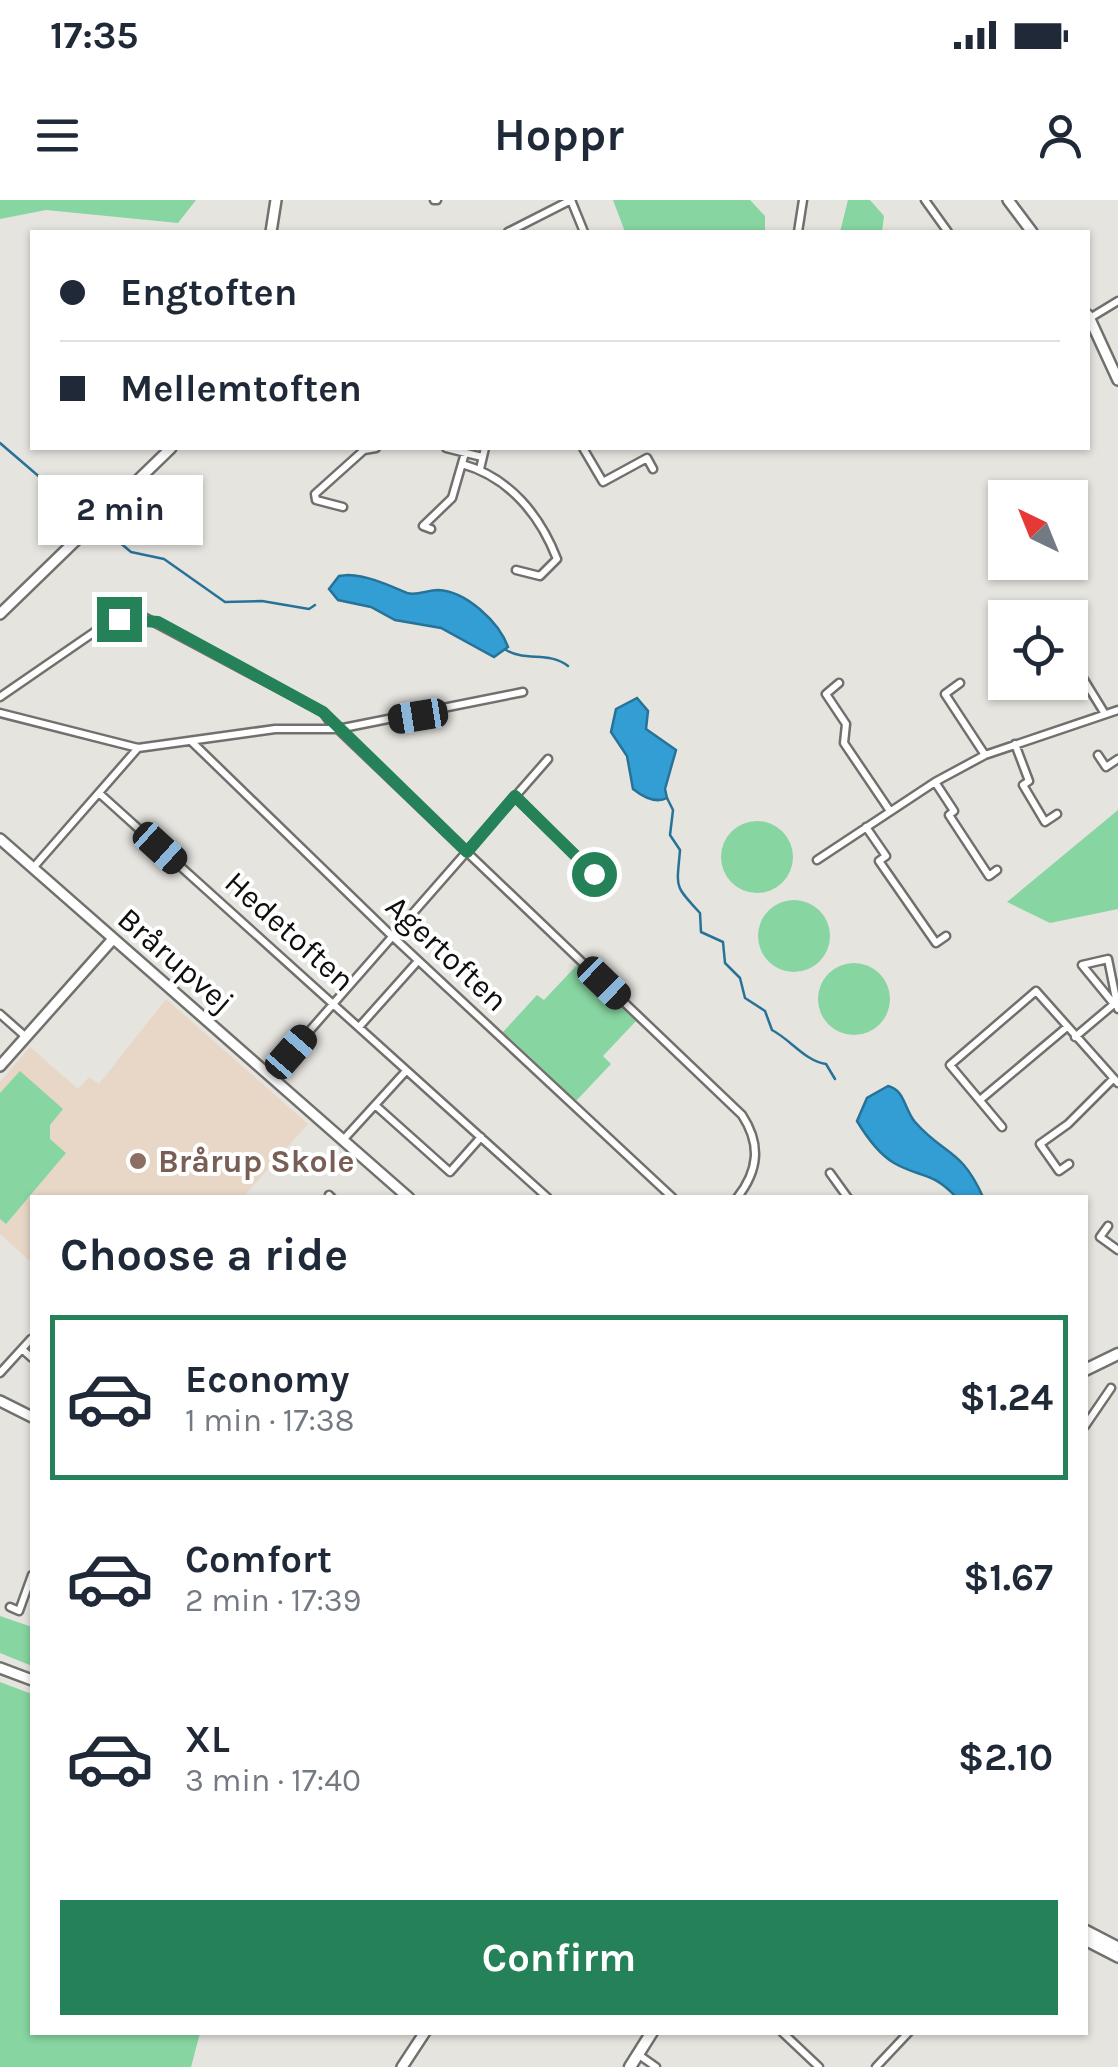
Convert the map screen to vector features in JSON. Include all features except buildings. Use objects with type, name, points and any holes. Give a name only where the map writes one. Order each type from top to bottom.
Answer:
[{"type":"main road","points":[[1088,1369],[1118,1354]]},
{"type":"main road","points":[[630,2067],[650,2035]]},
{"type":"street","points":[[271,230],[276,200]]},
{"type":"street","points":[[512,230],[571,200],[583,230]]},
{"type":"street","points":[[798,230],[803,200]]},
{"type":"street","points":[[925,200],[947,230]]},
{"type":"street","points":[[1008,200],[1030,230]]},
{"type":"street","points":[[1090,315],[1118,301]]},
{"type":"street","points":[[1090,318],[1118,380]]},
{"type":"street","points":[[0,614],[169,450]]},
{"type":"street","points":[[343,507],[316,500],[314,494],[364,450]]},
{"type":"street","points":[[454,450],[482,458]]},
{"type":"street","points":[[480,469],[484,450]]},
{"type":"street","points":[[584,450],[603,482],[647,458],[653,469]]},
{"type":"street","points":[[431,529],[423,526],[452,498],[466,453]]},
{"type":"street","points":[[462,464],[491,472],[537,517],[558,559],[540,576],[516,570]]},
{"type":"street","points":[[0,697],[106,624],[146,618],[323,712],[742,1115],[751,1129],[756,1156],[739,1195]]},
{"type":"street","points":[[960,683],[945,694],[986,755]]},
{"type":"street","points":[[839,684],[826,694],[846,724],[844,743],[890,812]]},
{"type":"street","points":[[1088,686],[1105,714]]},
{"type":"street","points":[[0,713],[138,748],[275,729],[336,728],[523,692]]},
{"type":"street","points":[[816,860],[935,782],[986,755],[1118,710]]},
{"type":"street","name":"Agertoften","points":[[192,742],[418,961],[669,1195]]},
{"type":"street","points":[[1015,744],[1029,781],[1022,785],[1045,822],[1057,814]]},
{"type":"street","points":[[33,868],[138,748]]},
{"type":"street","points":[[1098,755],[1106,766],[1118,759]]},
{"type":"street","points":[[270,1076],[548,759]]},
{"type":"street","points":[[935,782],[954,811],[948,814],[988,876],[997,870]]},
{"type":"street","name":"Hedetoften","points":[[99,793],[545,1195]]},
{"type":"street","points":[[515,796],[594,874]]},
{"type":"street","points":[[866,827],[886,856],[879,860],[936,944],[946,936]]},
{"type":"street","name":"Brårupvej","points":[[0,840],[406,1195]]},
{"type":"street","points":[[0,1066],[113,939]]},
{"type":"street","points":[[1075,1037],[1116,1007],[1118,1000],[1108,958],[1082,965],[1116,1007]]},
{"type":"street","name":"Hedetoften","points":[[359,1027],[418,961]]},
{"type":"street","points":[[1002,1127],[950,1065],[1036,990],[1116,1081],[1040,1144],[1058,1172],[1069,1164]]},
{"type":"street","points":[[0,1014],[26,1037]]},
{"type":"street","points":[[980,1100],[1066,1027]]},
{"type":"street","points":[[343,1140],[406,1070]]},
{"type":"street","points":[[375,1105],[450,1172],[481,1138]]},
{"type":"street","points":[[830,1173],[846,1195]]},
{"type":"street","points":[[1108,1226],[1100,1236],[1118,1250]]},
{"type":"street","points":[[0,1373],[30,1340]]},
{"type":"street","points":[[22,1349],[30,1356]]},
{"type":"street","points":[[1088,1422],[1111,1388]]},
{"type":"street","points":[[0,1401],[30,1416]]},
{"type":"street","points":[[10,1607],[19,1611],[30,1580]]},
{"type":"street","points":[[0,1668],[30,1679]]},
{"type":"street","points":[[1088,1932],[1118,1947]]},
{"type":"street","points":[[1088,1942],[1118,1957]]},
{"type":"street","points":[[402,2067],[423,2035]]},
{"type":"street","points":[[785,2035],[818,2067]]},
{"type":"street","points":[[876,2067],[907,2035]]},
{"type":"street","points":[[638,2054],[656,2067]]},
{"type":"shaded area","name":"Brårup Skole","points":[[166,999],[308,1124],[245,1195],[30,1195],[30,1261],[0,1234],[0,1082],[30,1047],[78,1089],[89,1077],[99,1084]]},
{"type":"green space","points":[[0,200],[196,200],[178,223],[46,210],[0,219]]},
{"type":"green space","points":[[613,200],[750,200],[765,216],[765,230],[624,230]]},
{"type":"green space","points":[[848,200],[870,200],[884,216],[882,230],[840,230]]},
{"type":"green space","points":[[1118,810],[1118,909],[1050,923],[1007,902]]},
{"type":"green space","points":[[757,821],[782,832],[793,857],[782,882],[757,893],[732,882],[721,857],[732,832]]},
{"type":"green space","points":[[794,900],[819,911],[830,936],[819,961],[794,972],[769,961],[758,936],[769,911]]},
{"type":"green space","points":[[854,963],[879,974],[890,999],[879,1024],[854,1035],[829,1024],[818,999],[829,974]]},
{"type":"green space","points":[[577,965],[636,1021],[603,1056],[611,1064],[576,1101],[503,1032],[537,995],[544,1000]]},
{"type":"green space","points":[[20,1071],[63,1109],[50,1125],[50,1139],[66,1153],[6,1224],[0,1219],[0,1093]]},
{"type":"green space","points":[[0,1616],[30,1626],[30,1665],[0,1653]]},
{"type":"green space","points":[[0,1682],[30,1693],[30,2035],[199,2035],[191,2067],[0,2067]]},
{"type":"water","points":[[348,575],[411,594],[438,590],[459,596],[489,618],[508,647],[494,657],[441,628],[395,620],[371,607],[338,600],[329,589],[339,576]]},
{"type":"water","points":[[637,698],[648,711],[646,729],[676,750],[665,789],[667,798],[663,800],[649,799],[633,789],[627,756],[611,732],[616,709]]},
{"type":"water","points":[[888,1086],[894,1088],[915,1122],[960,1161],[982,1195],[954,1195],[933,1179],[903,1168],[883,1155],[857,1121],[867,1098]]},
{"type":"waterway","points":[[0,443],[78,510]]},
{"type":"waterway","points":[[112,536],[131,552],[164,559],[225,602],[262,601],[309,609],[315,605]]},
{"type":"waterway","points":[[506,650],[561,661],[568,666]]},
{"type":"waterway","points":[[667,798],[673,810],[670,835],[680,850],[679,885],[700,913],[701,932],[723,942],[725,963],[740,978],[745,998],[765,1011],[772,1030],[811,1059],[826,1064],[835,1079]]},
{"type":"place","name":"Brårup Skole","points":[[138,1161]]},
{"type":"route","points":[[119,619],[146,618],[158,622],[323,712],[333,726],[467,852],[515,796],[594,874]]}]
